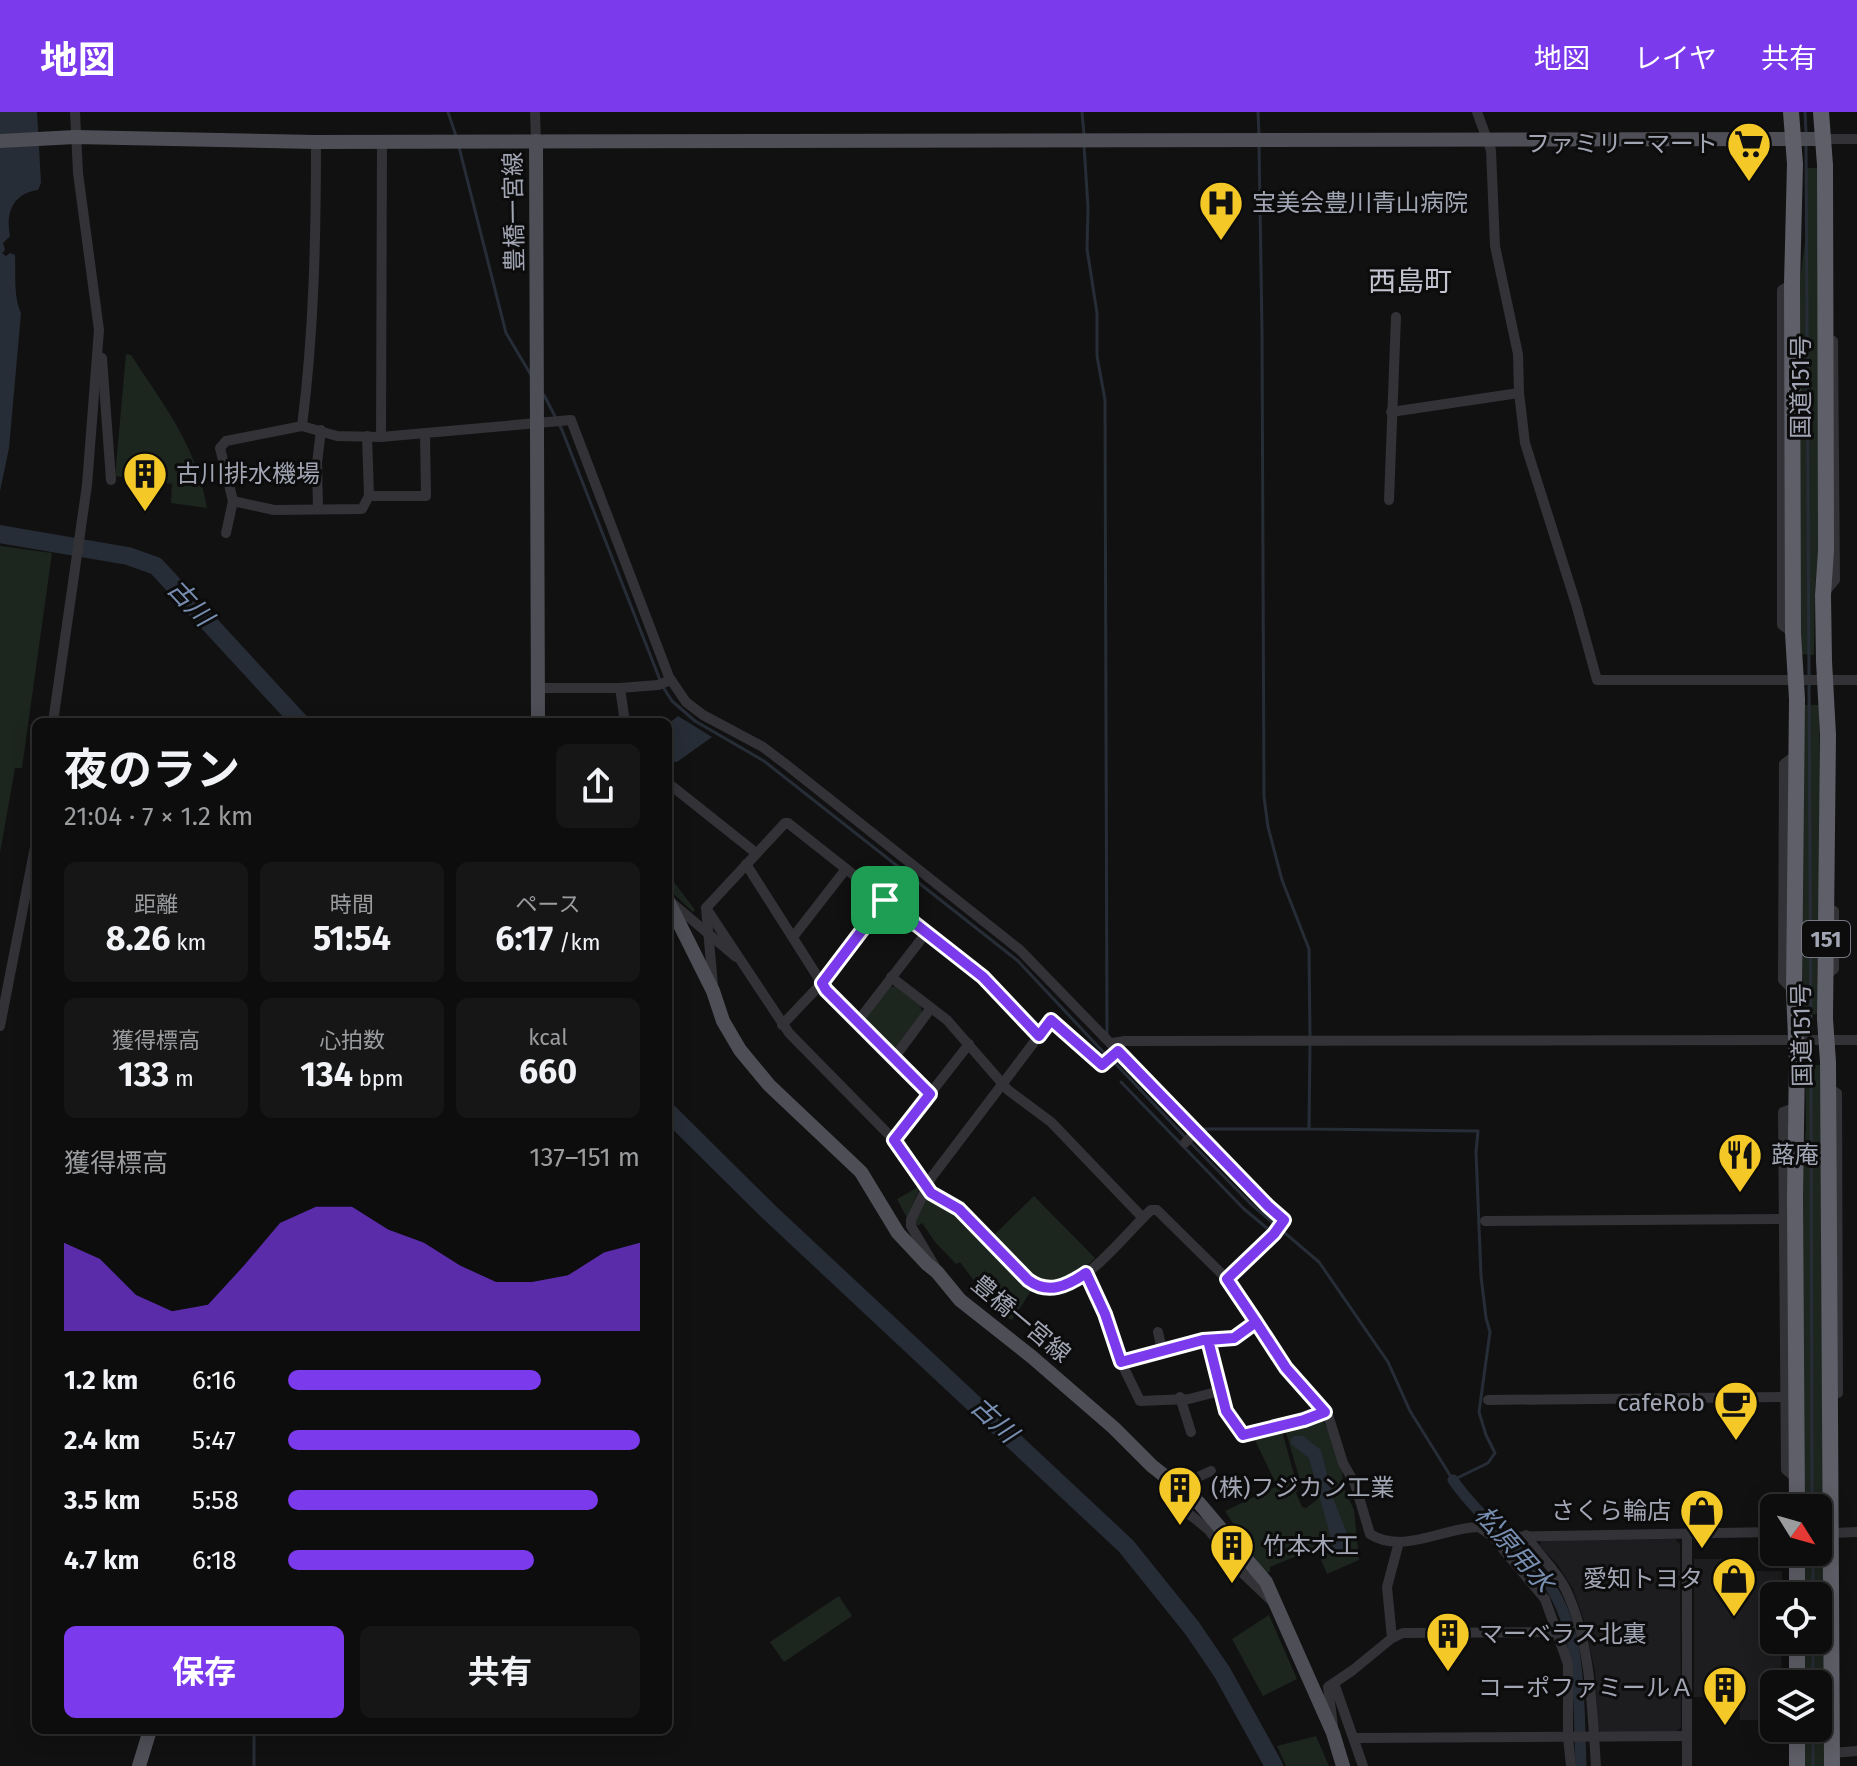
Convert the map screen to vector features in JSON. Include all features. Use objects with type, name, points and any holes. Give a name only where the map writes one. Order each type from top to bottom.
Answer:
[{"type":"highway","name":"国道151号","points":[[1791,112],[1806,139],[1825,238],[1826,550],[1823,595],[1828,735],[1825,976],[1831,1494]]},
{"type":"highway","name":"国道151号","points":[[1797,1494],[1797,1041],[1794,991],[1797,754],[1793,633],[1792,284],[1795,164],[1821,112]]},
{"type":"highway","name":"国道151号","points":[[1832,1566],[1832,1759]]},
{"type":"highway","points":[[1797,1742],[1797,1766]]},
{"type":"main road","name":"豊橋一宮線","points":[[0,141],[75,137],[316,142],[536,141],[536,382],[544,422],[538,718]]},
{"type":"main road","points":[[536,141],[1806,139]]},
{"type":"main road","name":"豊橋一宮線","points":[[672,908],[713,991],[729,1032],[757,1072],[861,1172],[898,1233],[960,1300],[1032,1357],[1204,1509],[1266,1582],[1333,1733],[1343,1766]]},
{"type":"main road","points":[[139,1766],[149,1734]]},
{"type":"street","points":[[54,718],[87,485],[98,342],[96,300],[75,137],[75,112]]},
{"type":"street","points":[[535,112],[536,141]]},
{"type":"street","points":[[1477,112],[1489,140],[1495,246],[1518,354],[1525,443],[1597,680],[1857,680]]},
{"type":"street","points":[[1806,139],[1857,139]]},
{"type":"street","points":[[381,437],[382,141]]},
{"type":"street","points":[[302,426],[310,366],[315,267],[316,142]]},
{"type":"street","points":[[1389,500],[1396,317]]},
{"type":"street","points":[[98,342],[103,360],[111,480]]},
{"type":"street","points":[[1391,412],[1519,393]]},
{"type":"street","points":[[226,533],[233,501],[220,448],[226,441],[302,426],[337,436],[381,437],[571,420],[665,683],[703,715],[763,747],[1011,943],[1191,1137],[1284,1220],[1274,1234],[1227,1279]]},
{"type":"street","points":[[318,509],[317,463],[321,430]]},
{"type":"street","points":[[369,496],[426,496],[425,435]]},
{"type":"street","points":[[233,501],[274,510],[362,509],[369,496],[367,436]]},
{"type":"street","points":[[537,688],[620,688],[665,683]]},
{"type":"street","points":[[620,688],[624,718]]},
{"type":"street","points":[[672,786],[756,853]]},
{"type":"street","points":[[713,991],[706,908],[788,823],[983,977],[1039,1036]]},
{"type":"street","points":[[0,1026],[32,862]]},
{"type":"street","points":[[746,864],[822,983],[930,1094]]},
{"type":"street","points":[[793,937],[846,869]]},
{"type":"street","points":[[782,1025],[822,983],[885,900]]},
{"type":"street","points":[[672,903],[741,961]]},
{"type":"street","points":[[706,908],[782,1025],[894,1140],[931,1193],[959,1209],[1032,1283],[1057,1288],[1086,1273],[1151,1210],[1157,1210],[1227,1279],[1286,1368],[1325,1412],[1333,1427],[1343,1463],[1355,1484],[1366,1528],[1375,1538],[1399,1542],[1473,1527],[1494,1537],[1545,1599],[1568,1664],[1571,1766]]},
{"type":"street","points":[[858,1021],[926,933]]},
{"type":"street","points":[[891,977],[947,1020],[1003,1084],[1051,1122],[1143,1218]]},
{"type":"street","points":[[894,1058],[931,1008]]},
{"type":"street","points":[[937,1272],[911,1226],[926,1187],[1054,1016],[1100,1064],[1111,1048],[1125,1041],[1857,1040]]},
{"type":"street","points":[[894,1140],[969,1044]]},
{"type":"street","points":[[1797,1107],[1783,1112],[1786,1470],[1797,1479]]},
{"type":"street","points":[[1485,1221],[1785,1219]]},
{"type":"street","points":[[1086,1273],[1140,1401],[1198,1397],[1220,1391]]},
{"type":"street","points":[[1121,1362],[1208,1340],[1234,1338],[1256,1322]]},
{"type":"street","points":[[1158,1332],[1162,1350]]},
{"type":"street","points":[[1208,1340],[1226,1411],[1243,1435],[1325,1412]]},
{"type":"street","points":[[1180,1397],[1191,1432]]},
{"type":"street","points":[[1488,1400],[1786,1397]]},
{"type":"street","points":[[1179,1488],[1211,1471]]},
{"type":"street","points":[[1494,1537],[1760,1532]]},
{"type":"street","points":[[1832,1533],[1857,1532]]},
{"type":"street","points":[[1522,1535],[1559,1578],[1574,1609],[1587,1667],[1596,1766]]},
{"type":"street","points":[[1687,1535],[1687,1766]]},
{"type":"street","points":[[1392,1638],[1387,1587],[1399,1542]]},
{"type":"street","points":[[1333,1733],[1328,1687],[1403,1633],[1557,1632]]},
{"type":"street","points":[[1334,1683],[1356,1738],[1363,1766]]},
{"type":"street","points":[[1356,1738],[1687,1736]]},
{"type":"street","points":[[1832,1759],[1857,1751]]},
{"type":"shaded area","points":[[0,112],[37,112],[41,183],[38,190],[23,195],[13,205],[9,219],[10,236],[3,243],[5,250],[2,253],[15,255],[16,291],[21,313],[9,448],[0,491]]},
{"type":"shaded area","points":[[1805,168],[1818,168],[1820,528],[1814,655],[1800,654],[1798,295],[1807,227]]},
{"type":"shaded area","points":[[126,354],[131,355],[178,427],[195,465],[207,508],[171,503],[172,484],[115,476]]},
{"type":"shaded area","points":[[0,546],[52,553],[22,768],[15,768],[0,853]]},
{"type":"shaded area","points":[[1805,705],[1819,705],[1821,904],[1817,1014],[1803,1015],[1801,860]]},
{"type":"shaded area","points":[[678,716],[712,737],[673,762],[672,721]]},
{"type":"shaded area","points":[[672,879],[695,910],[693,912],[672,893]]},
{"type":"shaded area","points":[[897,986],[921,1006],[922,1015],[898,1047],[889,1047],[867,1025],[867,1016],[889,987]]},
{"type":"shaded area","points":[[1805,1065],[1821,1065],[1823,1494],[1803,1494],[1802,1180],[1806,1127]]},
{"type":"shaded area","points":[[920,1186],[919,1189],[907,1218],[897,1199]]},
{"type":"shaded area","points":[[1034,1196],[1095,1258],[1063,1281],[1051,1284],[1029,1274],[993,1236]]},
{"type":"shaded area","points":[[925,1198],[954,1209],[1033,1288],[1012,1320],[998,1313],[960,1262],[956,1264],[922,1223],[918,1226],[915,1222]]},
{"type":"shaded area","points":[[1322,1418],[1340,1456],[1344,1488],[1354,1510],[1359,1560],[1327,1574],[1316,1548],[1270,1567],[1270,1572],[1265,1573],[1225,1511],[1277,1486],[1252,1434],[1281,1427],[1298,1489],[1296,1493],[1302,1507],[1306,1508],[1318,1499],[1312,1486],[1302,1487],[1284,1426]]},
{"type":"shaded area","points":[[1294,1436],[1303,1436],[1321,1450],[1333,1498],[1348,1536],[1351,1553],[1345,1557],[1335,1553],[1309,1458],[1291,1444]]},
{"type":"shaded area","points":[[1675,1539],[1680,1544],[1681,1727],[1676,1732],[1603,1733],[1598,1729],[1595,1671],[1584,1620],[1573,1589],[1558,1565],[1539,1545],[1542,1540]]},
{"type":"shaded area","name":"愛知トヨタ","points":[[1694,1559],[1738,1559],[1738,1571],[1782,1571],[1782,1582],[1760,1582],[1760,1654],[1782,1654],[1781,1670],[1760,1670],[1760,1720],[1740,1720],[1739,1697],[1694,1697]]},
{"type":"shaded area","points":[[1803,1566],[1823,1566],[1823,1582],[1804,1582]]},
{"type":"shaded area","points":[[839,1596],[852,1616],[784,1662],[770,1642]]},
{"type":"shaded area","points":[[1269,1615],[1297,1679],[1263,1696],[1232,1639]]},
{"type":"shaded area","points":[[1804,1654],[1824,1654],[1824,1670],[1804,1670]]},
{"type":"shaded area","points":[[1316,1736],[1329,1766],[1286,1766],[1277,1746]]},
{"type":"shaded area","points":[[1804,1742],[1824,1742],[1824,1766],[1804,1766]]},
{"type":"waterway","points":[[448,112],[456,136]]},
{"type":"waterway","points":[[1082,112],[1084,134]]},
{"type":"waterway","points":[[1258,112],[1259,136]]},
{"type":"waterway","points":[[1805,112],[1806,132]]},
{"type":"waterway","points":[[1259,144],[1264,797],[1268,827],[1282,880],[1309,949],[1310,1037]]},
{"type":"waterway","points":[[1806,144],[1809,676]]},
{"type":"waterway","points":[[1084,145],[1087,249],[1097,313],[1097,356],[1105,400],[1107,1036]]},
{"type":"waterway","points":[[459,147],[506,333],[531,375]]},
{"type":"waterway","points":[[544,395],[562,430],[660,680]]},
{"type":"waterway","name":"古川","points":[[0,534],[128,556],[156,566],[296,718]]},
{"type":"waterway","points":[[1809,684],[1811,1036]]},
{"type":"waterway","points":[[663,687],[672,701],[695,721],[764,761],[1018,961],[1107,1056]]},
{"type":"waterway","points":[[1190,1142],[1251,1204],[1319,1262],[1388,1362],[1410,1411],[1453,1480],[1488,1463],[1495,1453],[1479,1412],[1490,1332],[1481,1276],[1476,1152],[1478,1131],[1309,1129],[1310,1044]]},
{"type":"waterway","points":[[1811,1044],[1812,1494]]},
{"type":"waterway","points":[[1113,1061],[1185,1137]]},
{"type":"waterway","points":[[1121,1082],[1244,1209],[1268,1229]]},
{"type":"waterway","name":"古川","points":[[672,1116],[768,1211],[1126,1546],[1192,1628],[1222,1672],[1274,1766]]},
{"type":"waterway","points":[[1198,1129],[1309,1129]]},
{"type":"waterway","name":"松原用水","points":[[1453,1480],[1473,1505],[1542,1575],[1556,1595],[1572,1641],[1576,1666],[1581,1766]]},
{"type":"waterway","points":[[1813,1566],[1813,1582]]},
{"type":"waterway","points":[[1813,1654],[1813,1670]]},
{"type":"waterway","points":[[254,1734],[254,1766]]},
{"type":"waterway","points":[[1813,1742],[1813,1766]]},
{"type":"place","name":"ファミリーマート","points":[[1749,183]]},
{"type":"place","name":"宝美会豊川青山病院","points":[[1221,242]]},
{"type":"place","name":"古川排水機場","points":[[145,513]]},
{"type":"place","name":"蕗庵","points":[[1740,1194]]},
{"type":"place","name":"cafeRob","points":[[1736,1442]]},
{"type":"place","name":"(株)フジカン工業","points":[[1180,1527]]},
{"type":"place","name":"さくら輪店","points":[[1702,1550]]},
{"type":"place","name":"竹本木工","points":[[1232,1585]]},
{"type":"place","name":"愛知トヨタ","points":[[1734,1618]]},
{"type":"place","name":"マーベラス北裏","points":[[1448,1673]]},
{"type":"place","name":"コーポファミールＡ","points":[[1725,1727]]},
{"type":"district","name":"西島町","points":[[1410,281]]},
{"type":"route","points":[[885,900],[822,983],[930,1094],[894,1140],[931,1193],[955,1205],[1037,1286],[1057,1288],[1086,1273],[1105,1314],[1121,1362],[1203,1340],[1234,1338],[1256,1322],[1286,1368],[1325,1412],[1243,1435],[1226,1411],[1208,1340],[1234,1338],[1256,1322],[1227,1279],[1274,1234],[1284,1220],[1118,1051],[1102,1065],[1051,1020],[1039,1036],[983,977],[885,900]]}]
